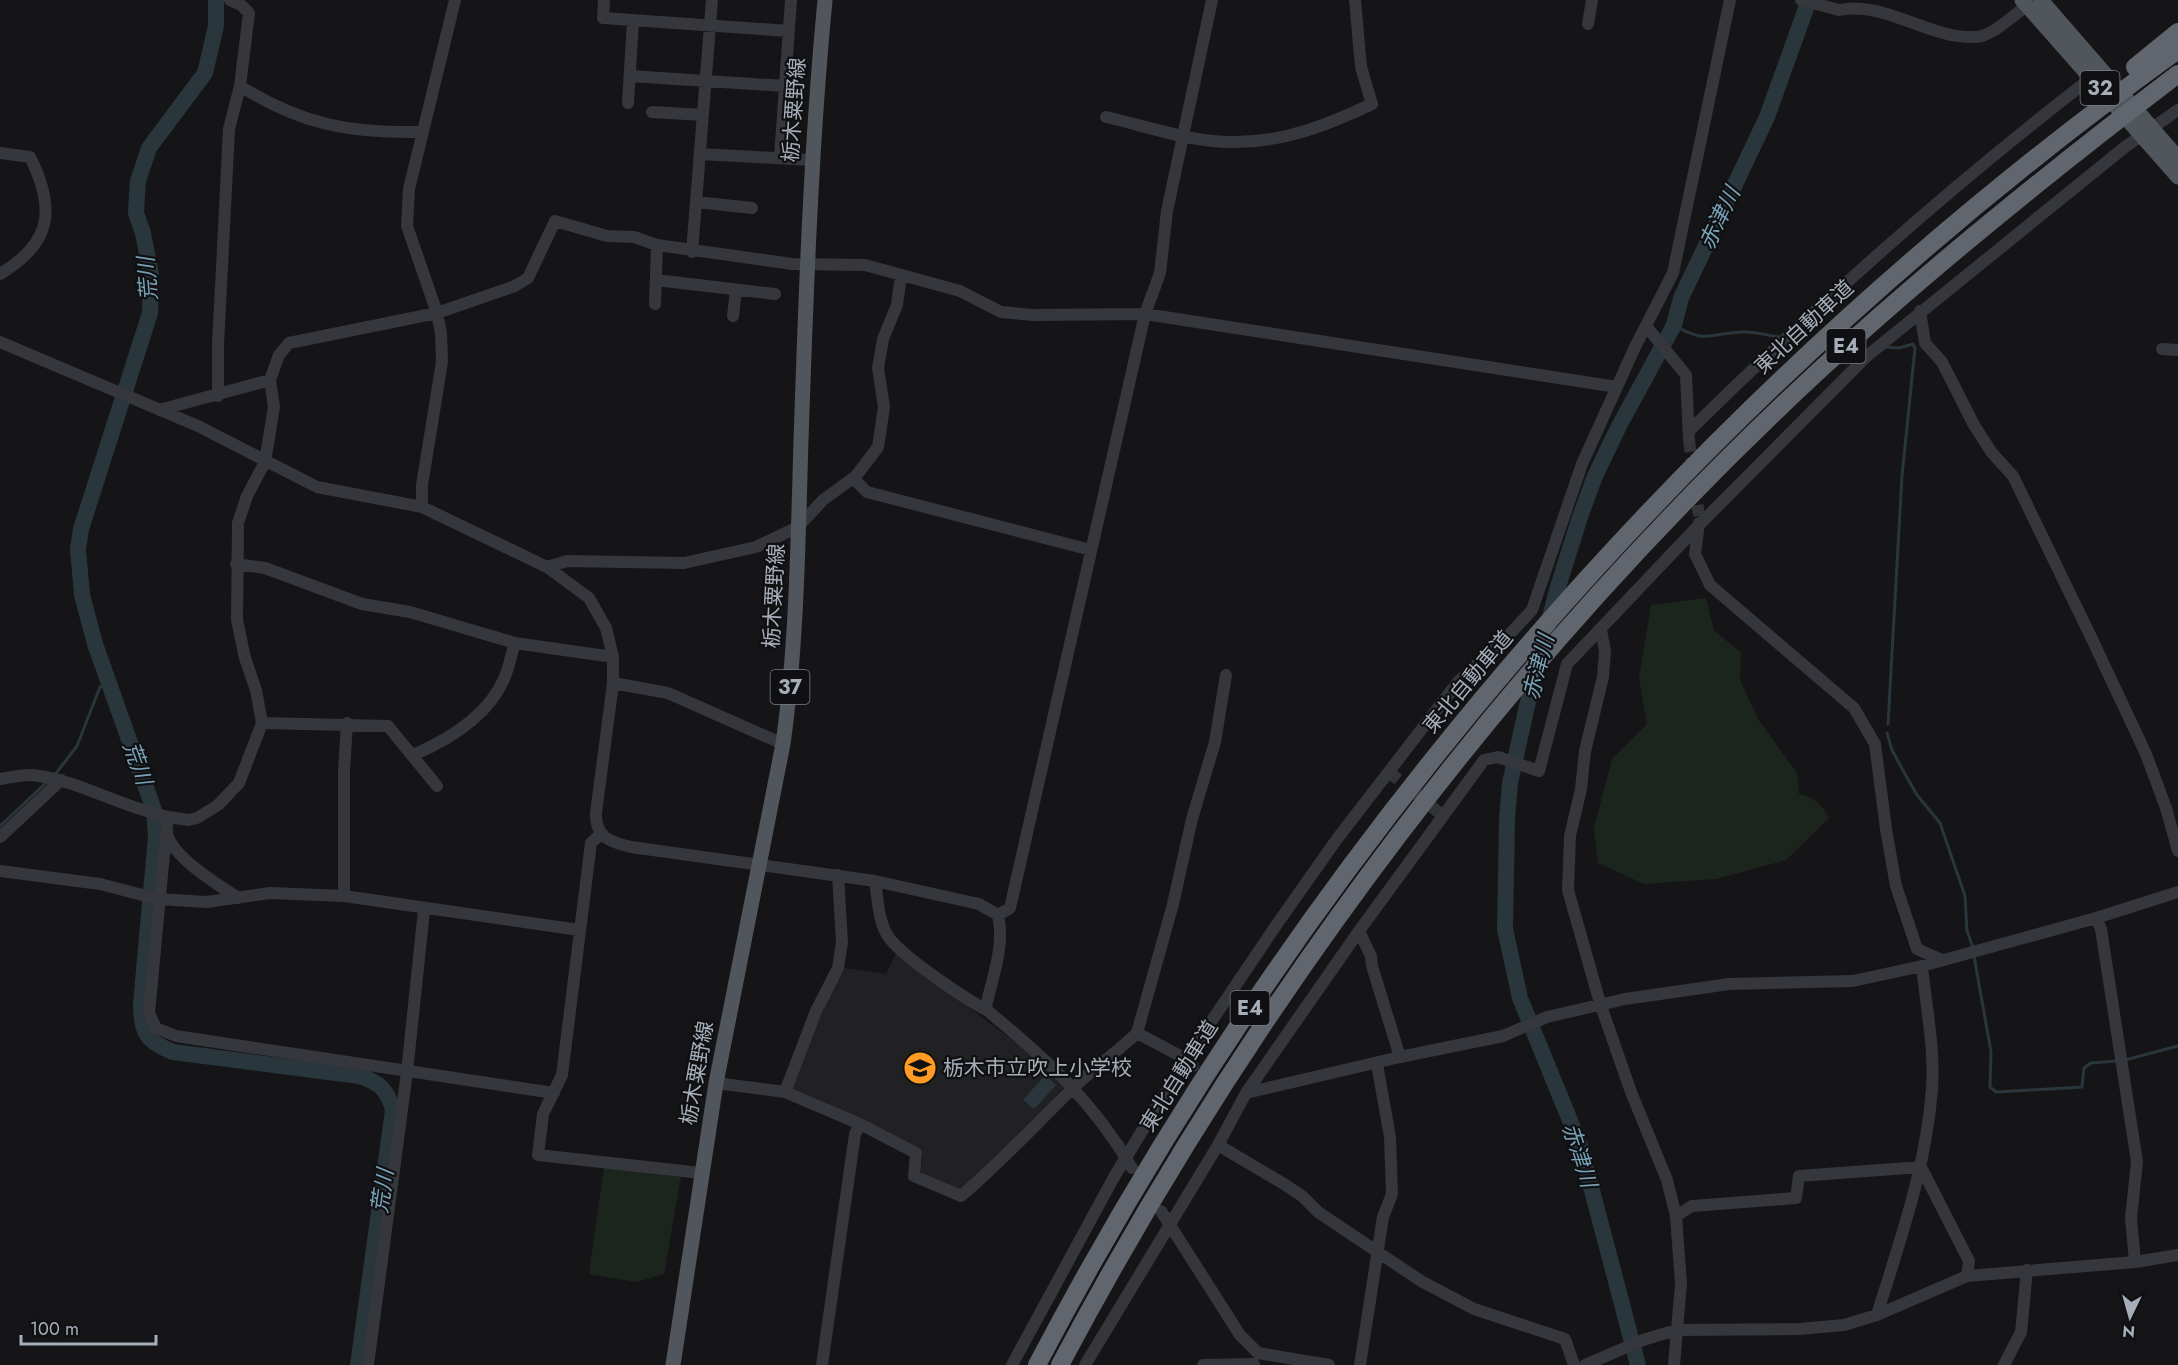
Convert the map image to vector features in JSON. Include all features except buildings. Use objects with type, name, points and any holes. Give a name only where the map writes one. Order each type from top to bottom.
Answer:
[{"type":"highway","points":[[2128,79],[2178,32]]},
{"type":"highway","points":[[2128,79],[2178,50]]},
{"type":"highway","name":"東北自動車道","points":[[1060,1365],[1155,1194],[1263,1025],[1372,871],[1487,725],[1601,591],[1757,429],[1839,352],[1986,223],[2178,74]]},
{"type":"highway","name":"東北自動車道","points":[[1037,1365],[1083,1278],[1136,1186],[1244,1016],[1353,862],[1412,784],[1501,676],[1613,548],[1675,483],[1811,350],[1891,278],[2128,79]]},
{"type":"main road","name":"栃木粟野線","points":[[673,1365],[716,1083],[783,744],[792,673],[811,160],[825,0]]},
{"type":"main road","name":"32","points":[[2031,1],[2091,78],[2147,132],[2178,158]]},
{"type":"main road","name":"32","points":[[2031,1],[2147,132],[2178,177]]},
{"type":"street","points":[[218,396],[218,345],[229,129],[240,86],[249,13],[242,5],[230,0]]},
{"type":"street","points":[[422,507],[422,485],[442,362],[441,333],[437,313],[407,226],[409,189],[421,132],[455,0]]},
{"type":"street","points":[[604,0],[603,18],[789,31]]},
{"type":"street","points":[[692,252],[712,0]]},
{"type":"street","points":[[780,158],[791,0]]},
{"type":"street","points":[[998,915],[1010,908],[1145,314],[1160,273],[1160,250],[1182,135],[1212,0]]},
{"type":"street","points":[[1106,117],[1182,135],[1231,142],[1271,139],[1329,125],[1372,104],[1362,67],[1355,0]]},
{"type":"street","points":[[1588,24],[1592,0]]},
{"type":"street","points":[[1012,1365],[1190,1063],[1343,831],[1458,682],[1506,638],[1532,610],[1564,508],[1617,387],[1673,273],[1717,53],[1730,0]]},
{"type":"street","points":[[1801,0],[1839,10],[1853,3],[1867,3],[1952,33],[1975,37],[1988,34],[2031,1]]},
{"type":"street","points":[[628,103],[633,21]]},
{"type":"street","points":[[630,76],[785,86]]},
{"type":"street","points":[[1646,326],[1682,367],[1686,375],[1689,436],[1831,295],[2010,141],[2091,78]]},
{"type":"street","points":[[240,86],[312,120],[343,129],[369,133],[421,132]]},
{"type":"street","points":[[1084,1365],[1218,1145],[1246,1093],[1359,931],[1484,760],[1498,757],[1539,771],[1567,664],[1699,520],[1868,356],[1920,311],[2178,110]]},
{"type":"street","points":[[652,112],[703,115]]},
{"type":"street","points":[[0,153],[30,157],[40,177],[45,204],[44,226],[37,245],[16,264],[0,274]]},
{"type":"street","points":[[700,154],[811,160]]},
{"type":"street","points":[[696,202],[752,208]]},
{"type":"street","points":[[0,779],[30,775],[61,780],[140,812],[188,820],[198,818],[218,805],[239,783],[262,723],[256,690],[245,658],[237,620],[238,523],[247,496],[265,462],[274,407],[270,380],[279,355],[289,342],[437,313],[515,286],[528,278],[555,221],[607,236],[634,237],[657,245],[692,252],[807,264],[865,265],[960,291],[1001,312],[1033,315],[1145,314],[1617,387]]},
{"type":"street","points":[[655,304],[657,245]]},
{"type":"street","points":[[547,567],[567,561],[684,563],[756,547],[798,527],[823,500],[853,478],[869,462],[881,437],[884,407],[878,368],[883,339],[897,305],[901,275]]},
{"type":"street","points":[[656,280],[775,294]]},
{"type":"street","points":[[733,316],[736,290]]},
{"type":"street","points":[[1920,311],[1925,343],[1942,362],[1974,425],[1992,453],[2013,476],[2092,639],[2146,754],[2166,807],[2178,852]]},
{"type":"street","points":[[0,342],[198,426],[317,487],[422,507],[547,567],[589,598],[606,628],[613,657],[613,683],[596,813],[596,825],[601,834],[610,842],[631,847],[760,863],[876,881],[980,904],[998,915],[1001,928],[999,952],[986,1006],[988,1011]]},
{"type":"street","points":[[2162,349],[2178,350]]},
{"type":"street","points":[[159,410],[218,396],[270,380]]},
{"type":"street","points":[[853,478],[867,492],[1091,550]]},
{"type":"street","points":[[1699,520],[1695,554],[1710,585],[1854,708],[1869,730],[1875,744],[1896,886],[1917,949],[1942,960]]},
{"type":"street","points":[[237,564],[265,568],[362,604],[410,612],[515,643],[613,657]]},
{"type":"street","points":[[1600,630],[1605,651],[1603,677],[1585,751],[1568,865],[1568,890],[1600,1003],[1631,1092],[1667,1180],[1676,1216],[1681,1284],[1674,1365]]},
{"type":"street","points":[[413,755],[447,739],[480,712],[503,680],[515,643]]},
{"type":"street","points":[[716,1083],[785,1092],[860,1124],[916,1154],[914,1176],[961,1196],[990,1172],[1074,1087],[1137,1033],[1173,904],[1192,819],[1215,742],[1226,675]]},
{"type":"street","points":[[613,683],[668,693],[783,744]]},
{"type":"street","points":[[262,723],[347,723],[388,726],[437,786]]},
{"type":"street","points":[[344,896],[344,771],[347,723]]},
{"type":"street","points":[[0,837],[61,780]]},
{"type":"street","points":[[169,817],[158,899],[149,1013],[156,1028],[176,1036],[554,1093]]},
{"type":"street","points":[[166,832],[174,848],[205,875],[238,898]]},
{"type":"street","points":[[601,834],[591,843],[562,1074],[543,1114],[538,1155],[701,1173]]},
{"type":"street","points":[[0,871],[100,884],[158,899],[207,902],[270,893],[344,896],[424,910],[579,930]]},
{"type":"street","points":[[785,1092],[816,1011],[838,968],[842,943],[838,875]]},
{"type":"street","points":[[876,881],[879,913],[890,938],[962,995],[988,1011],[1034,1049],[1093,1108],[1129,1163]]},
{"type":"street","points":[[1246,1093],[1351,1067],[1377,1064],[1400,1057],[1507,1035],[1542,1019],[1600,1003],[1729,984],[1854,981],[1922,966],[2097,918],[2178,892]]},
{"type":"street","points":[[368,1365],[407,1072],[424,910]]},
{"type":"street","points":[[2097,918],[2101,929],[2137,1162],[2131,1218],[2135,1262]]},
{"type":"street","points":[[1359,931],[1371,956],[1400,1057]]},
{"type":"street","points":[[1877,1315],[1908,1222],[1921,1167],[1932,1087],[1922,966]]},
{"type":"street","points":[[1137,1033],[1190,1063]]},
{"type":"street","points":[[1360,1365],[1383,1217],[1392,1194],[1390,1137],[1377,1064]]},
{"type":"street","points":[[822,1365],[855,1134],[860,1124]]},
{"type":"street","points":[[1218,1145],[1302,1196],[1318,1212],[1421,1281],[1474,1309],[1565,1339],[1574,1365]]},
{"type":"street","points":[[1676,1216],[1692,1206],[1796,1198],[1799,1176],[1921,1167]]},
{"type":"street","points":[[1921,1167],[1970,1261],[1967,1276]]},
{"type":"street","points":[[1161,1211],[1255,1361]]},
{"type":"street","points":[[1585,1365],[1606,1358],[1643,1340],[1676,1330],[1799,1329],[1844,1325],[1877,1315],[1967,1276],[2135,1262],[2178,1255]]},
{"type":"street","points":[[2004,1365],[2021,1332],[2027,1270]]},
{"type":"street","points":[[1203,1365],[1255,1361],[1329,1365]]},
{"type":"shaded area","points":[[1706,598],[1714,631],[1741,652],[1740,680],[1758,719],[1797,773],[1799,794],[1817,802],[1829,818],[1786,860],[1716,879],[1644,884],[1598,863],[1594,828],[1612,759],[1647,724],[1639,678],[1651,605]]},
{"type":"shaded area","name":"栃木市立吹上小学校","points":[[896,953],[1023,1048],[1064,1087],[1006,1151],[960,1190],[920,1172],[923,1158],[919,1151],[788,1090],[819,1015],[845,968],[886,974]]},
{"type":"shaded area","points":[[1045,1075],[1056,1085],[1034,1109],[1023,1100]]},
{"type":"shaded area","points":[[604,1167],[681,1177],[664,1274],[636,1282],[589,1274]]},
{"type":"waterway","name":"荒川","points":[[216,0],[216,26],[205,73],[149,148],[138,181],[136,213],[143,233],[151,274],[150,313],[81,529],[78,549],[82,595],[95,644],[154,810],[156,836],[141,1004],[142,1022],[147,1035],[157,1044],[173,1052],[359,1076],[381,1087],[391,1103],[393,1110],[358,1365]]},
{"type":"waterway","name":"赤津川","points":[[1638,1365],[1580,1145],[1520,998],[1505,929],[1510,783],[1557,590],[1595,476],[1619,426],[1674,325],[1681,298],[1767,117],[1809,0]]},
{"type":"waterway","points":[[1674,325],[1695,335],[1703,336],[1747,332],[1780,337]]},
{"type":"waterway","points":[[1884,347],[1899,348],[1913,344],[1915,348],[1902,476],[1888,724]]},
{"type":"waterway","points":[[54,776],[77,746],[100,687],[110,682]]},
{"type":"waterway","points":[[1887,733],[1892,750],[1917,795],[1940,823],[1965,896],[1967,931],[1972,945]]},
{"type":"waterway","points":[[0,826],[47,782]]},
{"type":"waterway","points":[[1974,956],[1991,1052],[1990,1087],[1996,1092],[2082,1087],[2084,1068],[2091,1063],[2116,1061]]},
{"type":"waterway","points":[[2125,1060],[2178,1046]]},
{"type":"tunnel","points":[[1689,440],[1693,470]]},
{"type":"tunnel","points":[[1695,487],[1699,516]]},
{"type":"tunnel","points":[[1389,772],[1442,815]]},
{"type":"place","name":"栃木市立吹上小学校","points":[[920,1068]]}]
